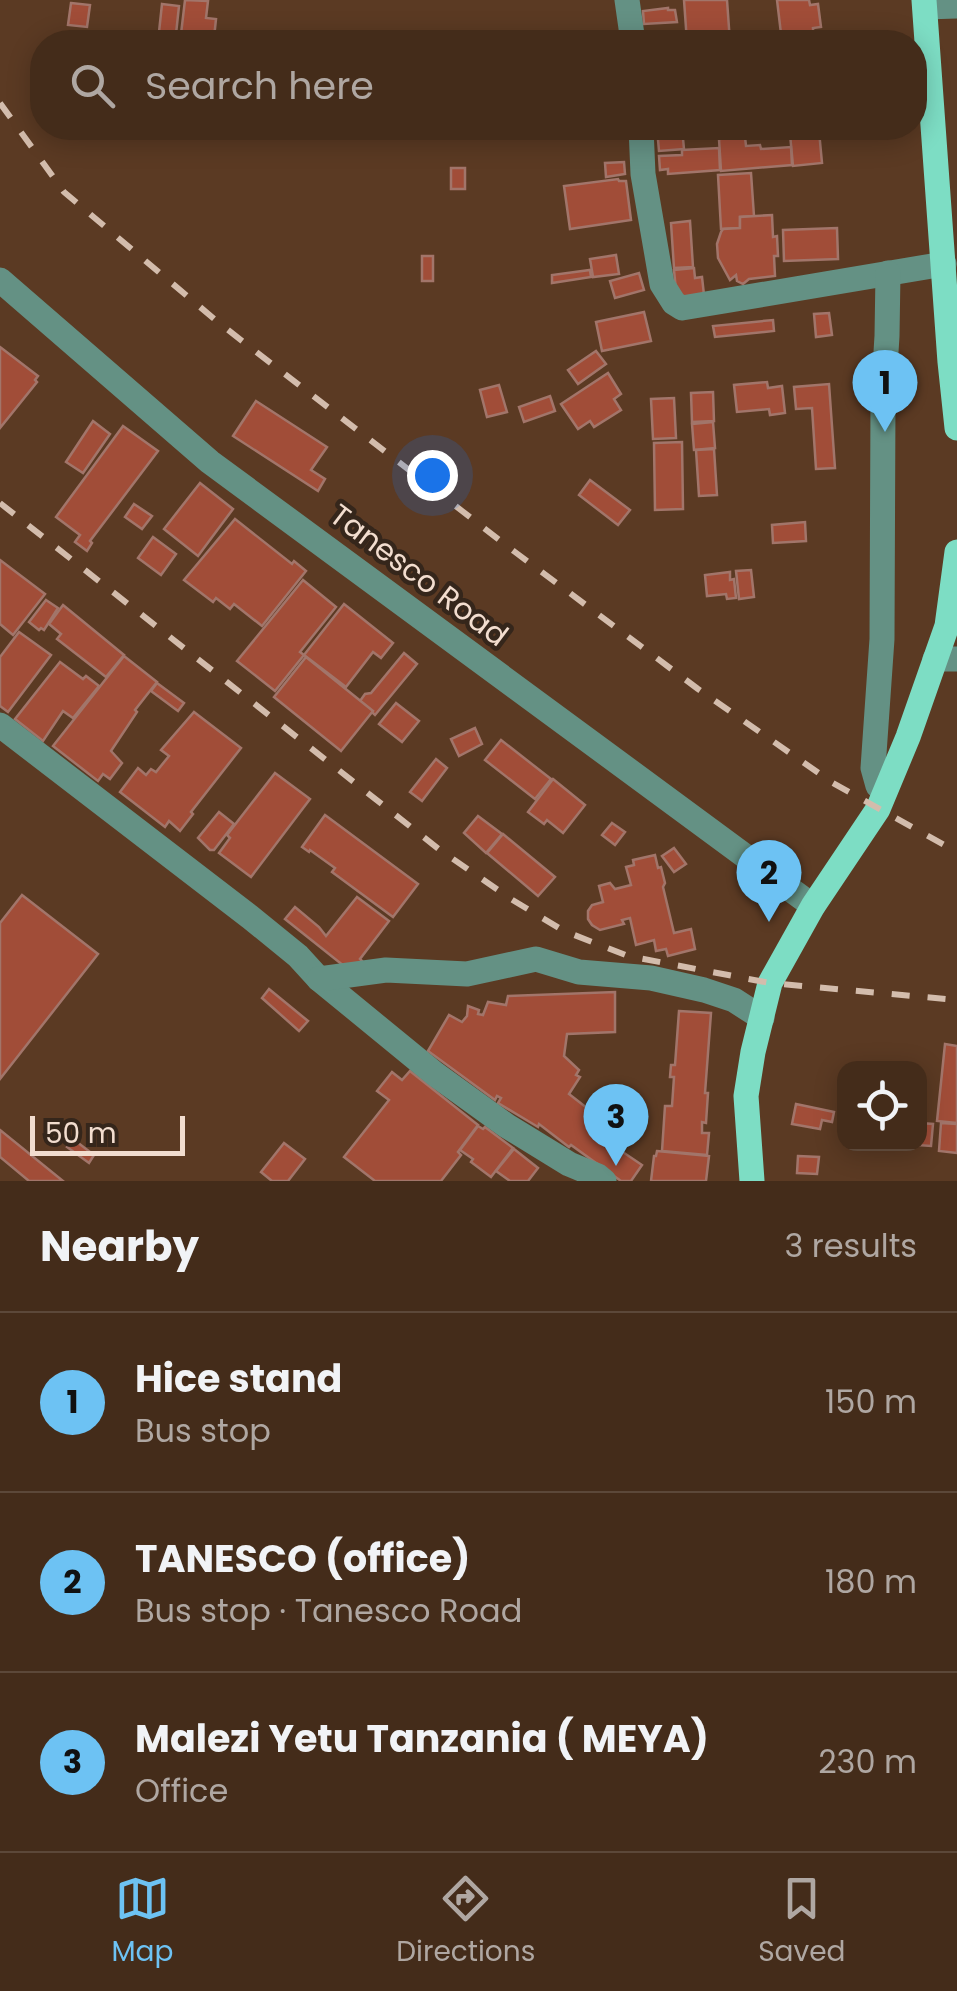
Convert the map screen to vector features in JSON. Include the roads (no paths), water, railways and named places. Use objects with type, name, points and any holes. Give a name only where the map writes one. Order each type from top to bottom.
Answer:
[{"type":"main road","points":[[924,4],[926,30]]},
{"type":"main road","points":[[927,43],[957,428]]},
{"type":"main road","points":[[752,1181],[746,1096],[770,984],[813,906],[878,808],[946,659],[957,552]]},
{"type":"street","points":[[627,0],[631,30]]},
{"type":"street","points":[[924,4],[957,6]]},
{"type":"street","points":[[641,140],[662,284],[682,308],[944,264]]},
{"type":"street","points":[[885,791],[878,786],[873,768],[882,639],[888,274]]},
{"type":"street","name":"Tanesco Road","points":[[0,280],[210,462],[813,906]]},
{"type":"street","points":[[0,725],[262,927],[435,1074],[506,1126],[604,1181]]},
{"type":"street","points":[[319,979],[386,970],[467,974],[536,958],[579,972],[651,978],[704,990],[734,1000],[762,1018]]},
{"type":"railway","points":[[0,103],[64,192],[219,323],[698,689],[833,783],[957,852]]},
{"type":"railway","points":[[0,503],[440,850],[564,931],[628,956],[770,983],[957,1000]]},
{"type":"place","name":"Hice stand","points":[[885,432]]},
{"type":"place","name":"TANESCO (office)","points":[[769,922]]},
{"type":"place","name":"Malezi Yetu Tanzania ( MEYA)","points":[[616,1166]]}]
